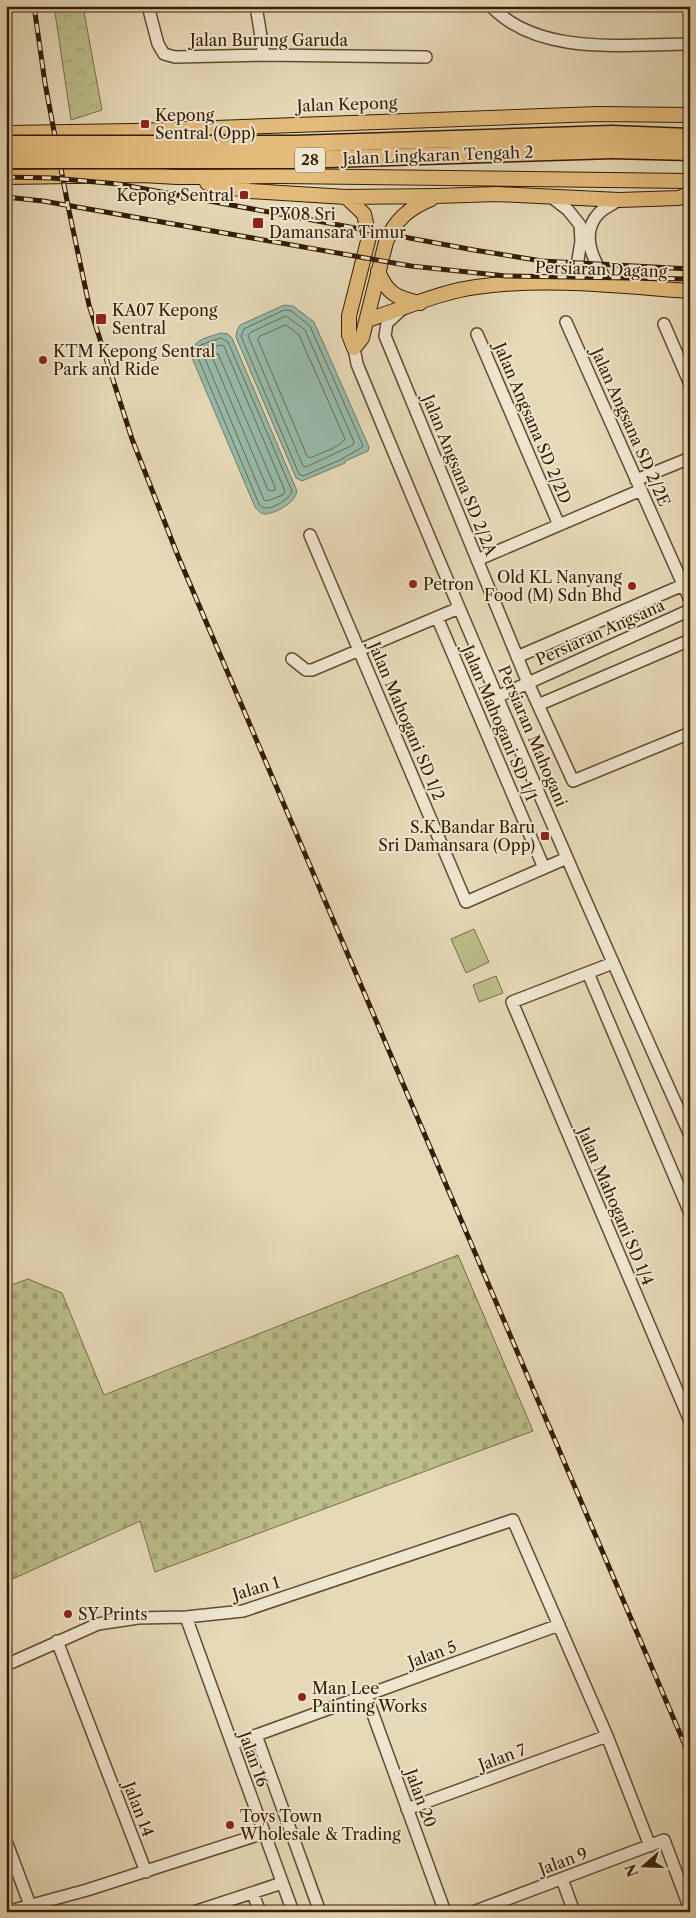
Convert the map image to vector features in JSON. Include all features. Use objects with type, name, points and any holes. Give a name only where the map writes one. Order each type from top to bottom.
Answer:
[{"type":"highway","name":"Jalan Lingkaran Tengah 2","points":[[6,160],[297,160],[690,137]]},
{"type":"highway","name":"Jalan Lingkaran Tengah 2","points":[[6,144],[612,142],[690,152]]},
{"type":"main road","name":"Jalan Kepong","points":[[6,133],[134,131],[598,114],[690,115]]},
{"type":"main road","points":[[296,177],[288,170],[282,160],[281,150],[283,139],[289,130],[297,124]]},
{"type":"main road","points":[[6,177],[118,175],[690,181]]},
{"type":"main road","points":[[177,177],[250,191],[346,197],[497,194],[620,200],[679,198],[690,193]]},
{"type":"main road","points":[[354,348],[362,338],[378,271],[386,242],[392,229],[399,219],[416,205],[436,196]]},
{"type":"main road","name":"Persiaran Mahogani","points":[[346,197],[364,214],[369,237],[350,316],[349,335],[354,348]]},
{"type":"main road","points":[[378,271],[382,282],[390,292],[397,297],[421,303]]},
{"type":"main road","name":"Persiaran Dagang","points":[[366,320],[452,292],[477,287],[560,282],[690,291]]},
{"type":"street","name":"Jalan Burung Garuda","points":[[148,6],[158,44],[164,54],[175,57],[264,55],[426,57]]},
{"type":"street","points":[[256,6],[264,55]]},
{"type":"street","points":[[491,6],[496,12],[520,27],[559,41],[580,44],[690,44]]},
{"type":"street","points":[[550,196],[568,210],[580,226],[581,241],[577,266],[560,282]]},
{"type":"street","points":[[610,284],[598,268],[590,252],[590,227],[600,212],[620,200]]},
{"type":"street","name":"Jalan Angsana SD 2/2A","points":[[400,310],[387,323],[385,336],[517,657],[573,781],[690,733]]},
{"type":"street","name":"Jalan Angsana SD 2/2E","points":[[566,322],[690,600]]},
{"type":"street","points":[[664,324],[690,384]]},
{"type":"street","name":"Jalan Angsana SD 2/2D","points":[[477,334],[559,525]]},
{"type":"street","name":"Persiaran Mahogani","points":[[354,348],[357,364],[459,608],[690,1135]]},
{"type":"street","points":[[477,560],[559,525],[690,458]]},
{"type":"street","name":"Jalan Mahogani SD 1/2","points":[[310,535],[466,902],[567,858]]},
{"type":"street","points":[[517,657],[683,585]]},
{"type":"street","points":[[292,659],[306,670],[312,670],[459,608]]},
{"type":"street","name":"Persiaran Angsana","points":[[497,697],[690,610]]},
{"type":"street","name":"Jalan Mahogani SD 1/1","points":[[437,617],[544,868]]},
{"type":"street","points":[[538,705],[690,640]]},
{"type":"street","points":[[613,963],[588,973],[690,1213]]},
{"type":"street","name":"Jalan Mahogani SD 1/4","points":[[588,973],[512,1002],[690,1422]]},
{"type":"street","name":"Jalan 1","points":[[6,1665],[98,1624],[138,1618],[186,1617],[243,1611],[513,1520],[559,1625]]},
{"type":"street","name":"Jalan 16","points":[[186,1617],[292,1912]]},
{"type":"street","points":[[559,1625],[607,1736],[650,1846]]},
{"type":"street","name":"Jalan 5","points":[[232,1744],[559,1625]]},
{"type":"street","name":"Jalan 14","points":[[57,1641],[146,1872]]},
{"type":"street","name":"Jalan 20","points":[[366,1695],[445,1912]]},
{"type":"street","points":[[256,1735],[320,1912]]},
{"type":"street","name":"Jalan 7","points":[[408,1809],[607,1736]]},
{"type":"street","points":[[6,1912],[146,1872],[264,1833]]},
{"type":"street","name":"Jalan 9","points":[[474,1912],[664,1840],[690,1909]]},
{"type":"street","points":[[6,1842],[30,1905]]},
{"type":"street","points":[[562,1879],[574,1912]]},
{"type":"street","points":[[194,1912],[282,1883]]},
{"type":"street","points":[[253,1894],[260,1912]]},
{"type":"green space","points":[[54,6],[83,6],[102,110],[71,120]]},
{"type":"green space","points":[[474,929],[489,962],[466,973],[451,939]]},
{"type":"green space","points":[[496,976],[503,993],[479,1002],[473,985]]},
{"type":"green space","points":[[458,1255],[533,1431],[155,1572],[140,1521],[6,1582],[6,1287],[28,1279],[62,1293],[104,1395]]},
{"type":"water","points":[[284,305],[293,306],[314,322],[369,447],[368,451],[345,461],[345,463],[302,481],[296,478],[236,337],[240,325]]},
{"type":"water","points":[[221,333],[228,334],[232,338],[297,491],[293,500],[270,513],[259,512],[255,507],[190,353],[198,342]]},
{"type":"railway","points":[[34,6],[45,83],[89,305],[132,439],[178,556],[690,1757]]},
{"type":"railway","points":[[6,177],[52,178],[118,184],[542,261],[690,269]]},
{"type":"railway","points":[[6,197],[43,201],[411,266],[506,276],[690,279]]},
{"type":"place","name":"Kepong Sentral (Opp)","points":[[145,124]]},
{"type":"place","name":"Kepong Sentral","points":[[244,195]]},
{"type":"place","name":"PY08 Sri Damansara Timur","points":[[258,223]]},
{"type":"place","name":"KA07 Kepong Sentral","points":[[101,319]]},
{"type":"place","name":"KTM Kepong Sentral Park and Ride","points":[[43,360]]},
{"type":"place","name":"Petron","points":[[413,584]]},
{"type":"place","name":"Old KL Nanyang Food (M) Sdn Bhd","points":[[632,586]]},
{"type":"place","name":"S.K.Bandar Baru Sri Damansara (Opp)","points":[[545,836]]},
{"type":"place","name":"SY Prints","points":[[68,1614]]},
{"type":"place","name":"Man Lee Painting Works","points":[[302,1697]]},
{"type":"place","name":"Toys Town Wholesale & Trading","points":[[230,1825]]}]
